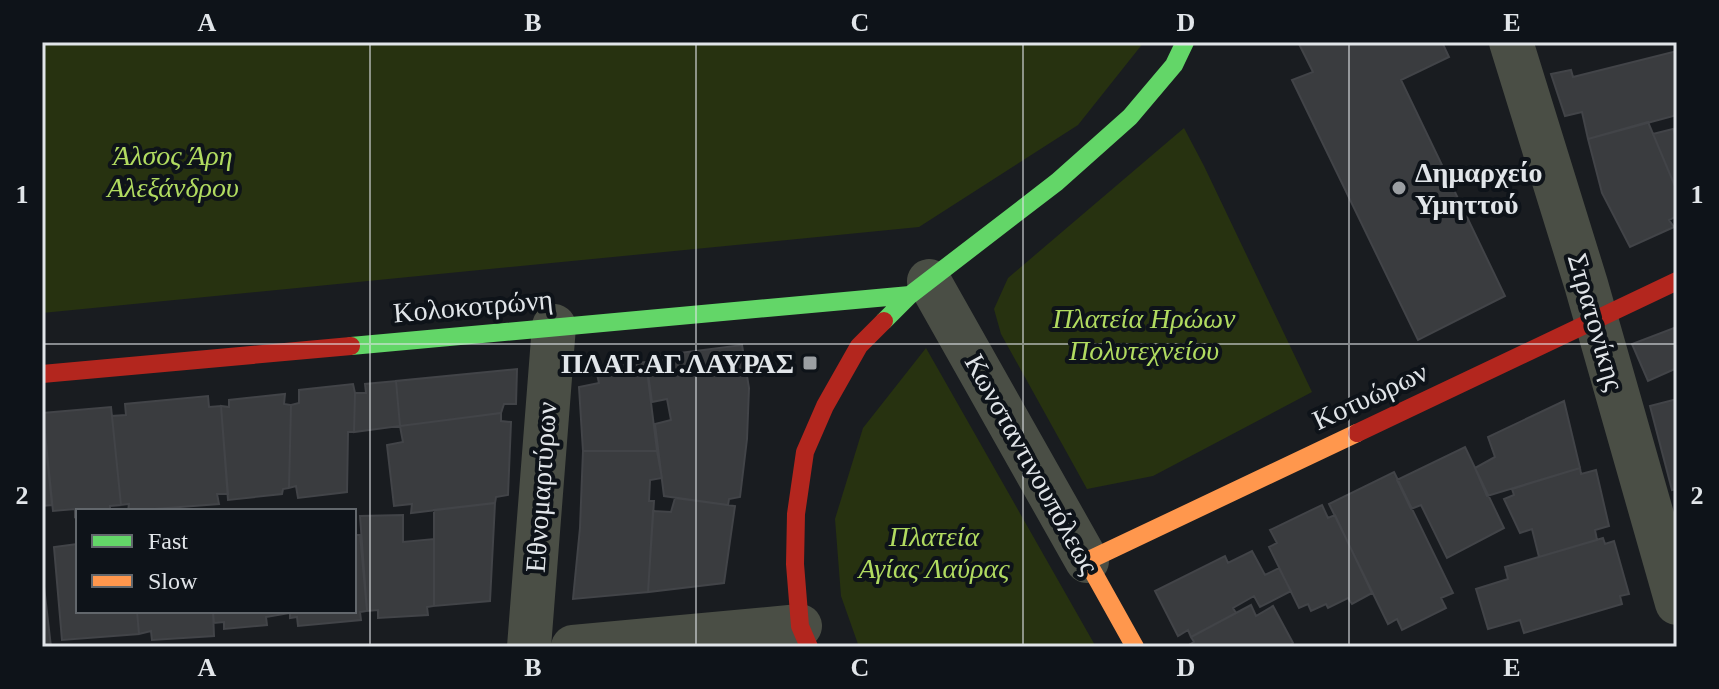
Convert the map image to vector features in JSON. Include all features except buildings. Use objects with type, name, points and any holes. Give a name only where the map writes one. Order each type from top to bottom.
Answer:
[{"type":"street","points":[[573,647],[804,637],[795,564],[796,514],[805,452],[825,406],[859,346],[920,288],[1057,182],[1130,117],[1174,65],[1185,42]]},
{"type":"street","name":"Στρατονίκης","points":[[1511,42],[1596,320],[1677,603]]},
{"type":"street","name":"Κοτυώρων","points":[[1087,561],[1677,281]]},
{"type":"street","name":"Κολοκοτρώνη","points":[[42,374],[920,288]]},
{"type":"street","name":"Κωνσταντινουπόλεως","points":[[920,288],[1087,561],[1135,647]]},
{"type":"street","name":"Εθνομαρτύρων","points":[[529,647],[554,326]]},
{"type":"green space","name":"Άλσος Άρη Αλεξάνδρου","points":[[42,42],[1144,42],[1078,125],[919,227],[42,313]]},
{"type":"green space","name":"Πλατεία Ηρώων Πολυτεχνείου","points":[[1184,128],[1312,392],[1153,476],[1087,489],[1001,334],[994,309],[1008,278]]},
{"type":"green space","name":"Πλατεία Αγίας Λαύρας","points":[[926,348],[1096,647],[859,647],[841,596],[835,519],[863,428]]},
{"type":"traffic: fast","points":[[884,321],[910,295],[1057,182],[1130,117],[1174,65],[1185,42]]},
{"type":"traffic: fast","points":[[351,346],[910,295]]},
{"type":"traffic: slow","points":[[1135,647],[1087,561],[1357,433]]},
{"type":"traffic: jam","points":[[1357,433],[1677,281]]},
{"type":"traffic: jam","points":[[809,647],[800,626],[795,564],[796,514],[805,452],[825,406],[859,346],[884,321]]},
{"type":"traffic: jam","points":[[42,374],[351,346]]},
{"type":"place","name":"Δημαρχείο Υμηττού","points":[[1399,188]]},
{"type":"place","name":"ΠΛΑΤ.ΑΓ.ΛΑΥΡΑΣ","points":[[810,363]]}]
